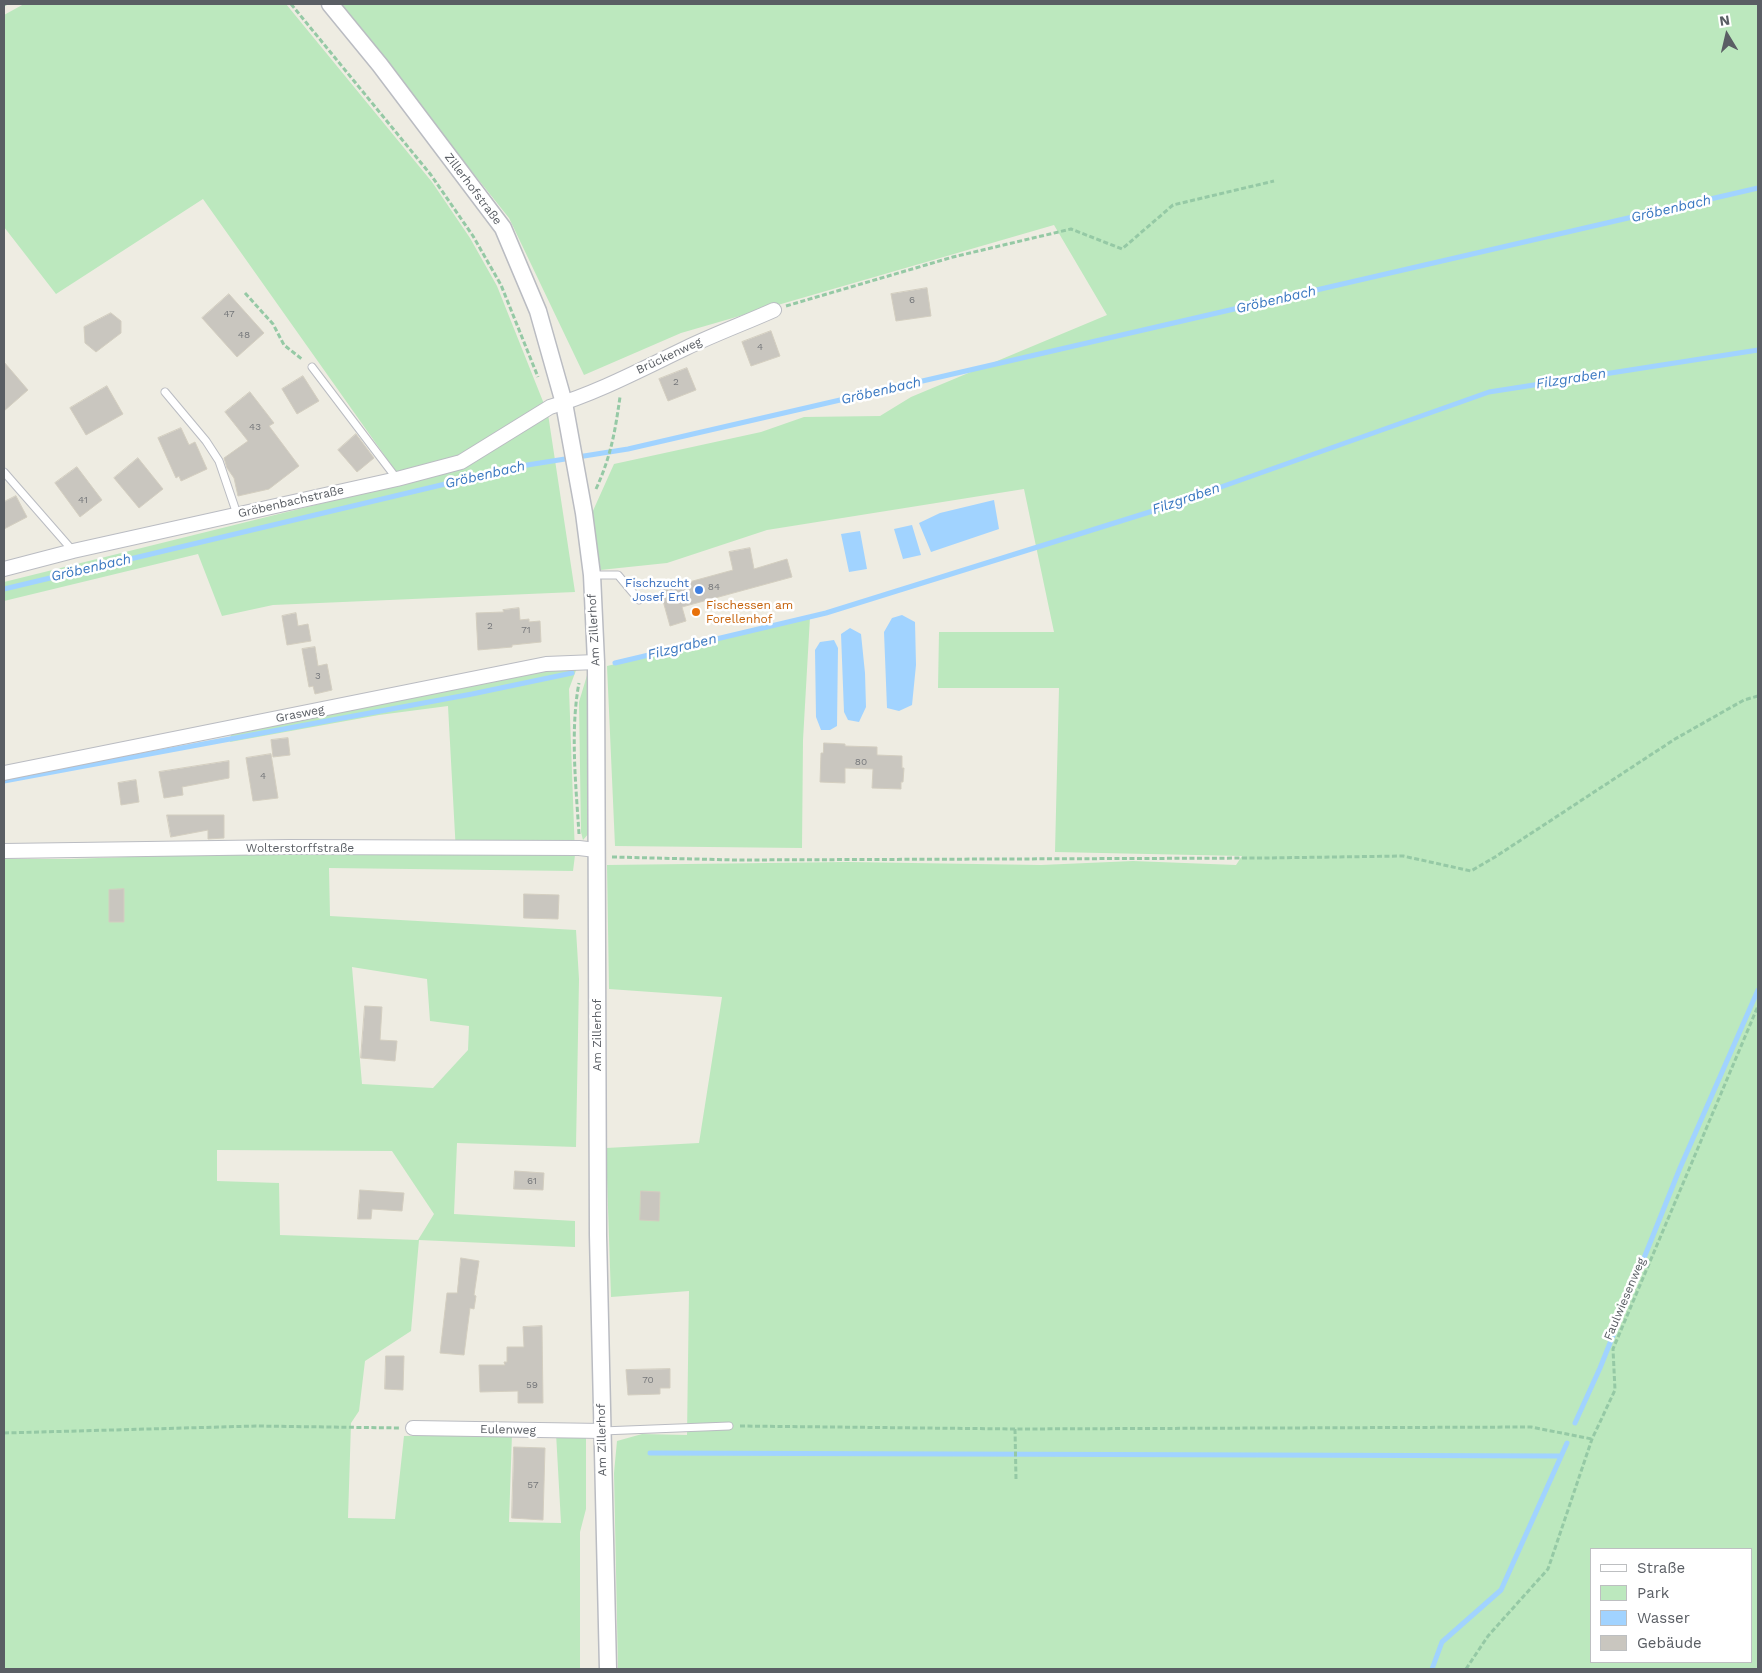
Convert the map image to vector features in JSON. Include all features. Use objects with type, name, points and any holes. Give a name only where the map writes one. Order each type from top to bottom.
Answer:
[{"type":"street","name":"Zillerhofstraße","points":[[330,4],[380,65],[502,228],[538,311],[564,403]]},
{"type":"street","name":"Brückenweg","points":[[564,403],[689,346],[774,310]]},
{"type":"street","name":"Am Zillerhof","points":[[564,403],[584,513],[592,575],[596,662],[598,1235],[608,1669]]},
{"type":"street","name":"Gröbenbachstraße","points":[[4,569],[237,514],[397,479],[461,462],[550,407],[564,403]]},
{"type":"street","name":"Grasweg","points":[[4,773],[546,664],[596,662]]},
{"type":"street","name":"Wolterstorffstraße","points":[[4,851],[289,847],[579,848],[596,854]]},
{"type":"street","name":"Eulenweg","points":[[414,1428],[602,1431]]},
{"type":"lane","points":[[312,367],[397,479]]},
{"type":"lane","points":[[165,392],[206,441],[218,461],[237,514]]},
{"type":"lane","points":[[4,472],[73,552]]},
{"type":"lane","points":[[592,575],[618,576],[639,600]]},
{"type":"lane","points":[[602,1431],[729,1426]]},
{"type":"path","points":[[291,4],[431,175],[473,236],[501,285],[540,381]]},
{"type":"path","points":[[774,310],[953,257],[1071,230],[1122,248],[1173,205],[1274,181]]},
{"type":"path","points":[[245,293],[273,324],[284,345],[312,367]]},
{"type":"path","points":[[607,465],[614,441],[622,378]]},
{"type":"path","points":[[596,854],[765,860],[1403,856],[1471,870],[1495,857],[1675,739],[1744,700],[1758,696]]},
{"type":"path","name":"Faulwiesenweg","points":[[1466,1669],[1488,1636],[1548,1569],[1592,1439],[1615,1390],[1613,1349],[1758,1006]]},
{"type":"path","points":[[4,1434],[256,1426],[414,1428]]},
{"type":"path","points":[[729,1426],[1014,1429],[1531,1427],[1592,1439]]},
{"type":"path","points":[[1014,1429],[1016,1479]]},
{"type":"green space","points":[[24,4],[286,4],[432,182],[470,238],[497,286],[548,414],[575,592],[273,605],[222,616],[198,554],[4,601],[4,582],[404,483],[203,199],[56,294],[4,227],[4,15]]},
{"type":"green space","points":[[338,4],[1758,4],[1758,1669],[618,1669],[614,1473],[617,1441],[642,1434],[687,1435],[689,1291],[611,1297],[606,1148],[699,1143],[722,997],[609,989],[607,865],[847,862],[1041,865],[1133,861],[1236,865],[1242,856],[1055,852],[1059,688],[938,688],[939,632],[1054,632],[1024,489],[767,530],[667,563],[600,570],[592,513],[614,464],[761,432],[804,417],[880,416],[911,397],[1107,315],[1054,225],[681,333],[584,375],[509,218]]},
{"type":"green space","points":[[810,617],[803,740],[802,848],[615,846],[607,666]]},
{"type":"green space","points":[[578,665],[569,689],[575,855],[573,871],[329,868],[330,916],[576,930],[579,979],[576,1147],[457,1143],[454,1214],[575,1221],[575,1247],[419,1240],[411,1331],[365,1361],[359,1411],[351,1423],[348,1518],[395,1519],[404,1436],[512,1434],[509,1522],[561,1523],[556,1433],[586,1434],[586,1509],[580,1532],[580,1669],[4,1669],[4,859],[70,859],[213,854],[456,853],[448,706],[379,715],[230,742],[231,734]],"holes":[[[352,967],[427,979],[430,1021],[469,1026],[468,1050],[433,1088],[362,1084]],[[217,1150],[392,1151],[434,1214],[418,1240],[280,1235],[279,1183],[217,1181]]]},
{"type":"green space","points":[[588,672],[590,832],[583,840],[581,832],[579,702]]},
{"type":"water","points":[[994,500],[999,529],[931,552],[919,523],[940,513]]},
{"type":"water","points":[[912,525],[921,555],[903,559],[894,529]]},
{"type":"water","points":[[860,531],[867,569],[849,572],[841,534]]},
{"type":"water","points":[[902,615],[915,622],[916,665],[912,705],[899,711],[887,708],[884,632],[892,618]]},
{"type":"water","points":[[850,628],[861,634],[865,673],[866,707],[859,722],[848,720],[844,712],[841,634]]},
{"type":"water","points":[[834,640],[838,648],[837,726],[830,730],[821,730],[816,717],[815,650],[820,642]]},
{"type":"building","points":[[927,288],[931,316],[896,321],[891,294]]},
{"type":"building","points":[[229,294],[264,333],[237,357],[202,318]]},
{"type":"building","points":[[111,313],[121,321],[121,333],[96,352],[85,343],[84,327]]},
{"type":"building","points":[[771,331],[780,356],[751,366],[742,342]]},
{"type":"building","points":[[4,362],[28,390],[4,411]]},
{"type":"building","points":[[687,368],[696,390],[668,401],[659,379]]},
{"type":"building","points":[[303,376],[319,401],[297,414],[282,389]]},
{"type":"building","points":[[107,386],[123,414],[86,435],[70,408]]},
{"type":"building","points":[[250,392],[274,423],[269,426],[299,466],[269,489],[238,496],[234,478],[227,468],[224,458],[248,441],[225,412]]},
{"type":"building","points":[[181,428],[189,445],[195,442],[207,469],[181,481],[179,476],[176,478],[158,438]]},
{"type":"building","points":[[356,434],[374,458],[357,472],[338,450]]},
{"type":"building","points":[[138,458],[163,489],[139,508],[114,478]]},
{"type":"building","points":[[77,467],[102,500],[80,517],[55,483]]},
{"type":"building","points":[[16,496],[27,517],[4,529],[4,502]]},
{"type":"building","points":[[750,548],[754,569],[787,559],[792,577],[682,607],[686,621],[670,626],[660,590],[733,570],[729,552]]},
{"type":"building","points":[[519,608],[520,620],[529,619],[529,622],[540,621],[541,642],[478,650],[476,613],[504,612],[503,610]]},
{"type":"building","points":[[296,613],[298,626],[308,624],[311,641],[287,645],[282,616]]},
{"type":"building","points":[[315,647],[318,666],[327,664],[332,690],[315,694],[313,686],[309,687],[302,649]]},
{"type":"building","points":[[288,738],[290,755],[273,757],[271,740]]},
{"type":"building","points":[[824,743],[877,747],[877,755],[902,756],[902,768],[904,768],[901,789],[872,788],[873,769],[845,768],[845,783],[820,782],[821,753],[823,753]]},
{"type":"building","points":[[271,754],[278,798],[253,801],[246,758]]},
{"type":"building","points":[[229,761],[229,778],[182,787],[183,795],[164,798],[159,772]]},
{"type":"building","points":[[136,780],[139,802],[121,805],[118,783]]},
{"type":"building","points":[[167,815],[224,815],[224,838],[208,839],[208,830],[171,837]]},
{"type":"building","points":[[124,889],[124,922],[109,922],[109,890]]},
{"type":"building","points":[[524,894],[559,895],[558,919],[524,918]]},
{"type":"building","points":[[365,1006],[382,1007],[380,1040],[397,1041],[395,1061],[361,1058]]},
{"type":"building","points":[[515,1171],[544,1173],[543,1190],[514,1189]]},
{"type":"building","points":[[360,1190],[404,1193],[402,1211],[372,1209],[371,1219],[358,1219]]},
{"type":"building","points":[[641,1191],[660,1192],[659,1221],[640,1220]]},
{"type":"building","points":[[461,1258],[479,1261],[474,1309],[470,1308],[464,1355],[440,1353],[447,1293],[457,1293]]},
{"type":"building","points":[[542,1326],[543,1403],[518,1403],[518,1391],[480,1392],[479,1365],[505,1365],[504,1362],[507,1362],[507,1347],[524,1347],[523,1327]]},
{"type":"building","points":[[386,1356],[404,1356],[403,1390],[385,1389]]},
{"type":"building","points":[[670,1369],[670,1388],[660,1388],[660,1394],[628,1395],[626,1370]]},
{"type":"building","points":[[514,1447],[545,1448],[543,1520],[512,1518]]},
{"type":"waterway","name":"Gröbenbach","points":[[4,589],[521,466],[628,449],[1758,188]]},
{"type":"waterway","name":"Filzgraben","points":[[615,663],[826,613],[1156,510],[1489,392],[1758,350]]},
{"type":"waterway","points":[[4,781],[472,694],[572,673]]},
{"type":"waterway","points":[[1575,1423],[1600,1368],[1680,1168],[1758,990]]},
{"type":"waterway","points":[[1432,1669],[1442,1642],[1501,1590],[1567,1443]]},
{"type":"waterway","points":[[650,1453],[1561,1456]]},
{"type":"place","name":"Fischzucht Josef Ertl","points":[[699,590]]},
{"type":"place","name":"Fischessen am Forellenhof","points":[[696,612]]}]
